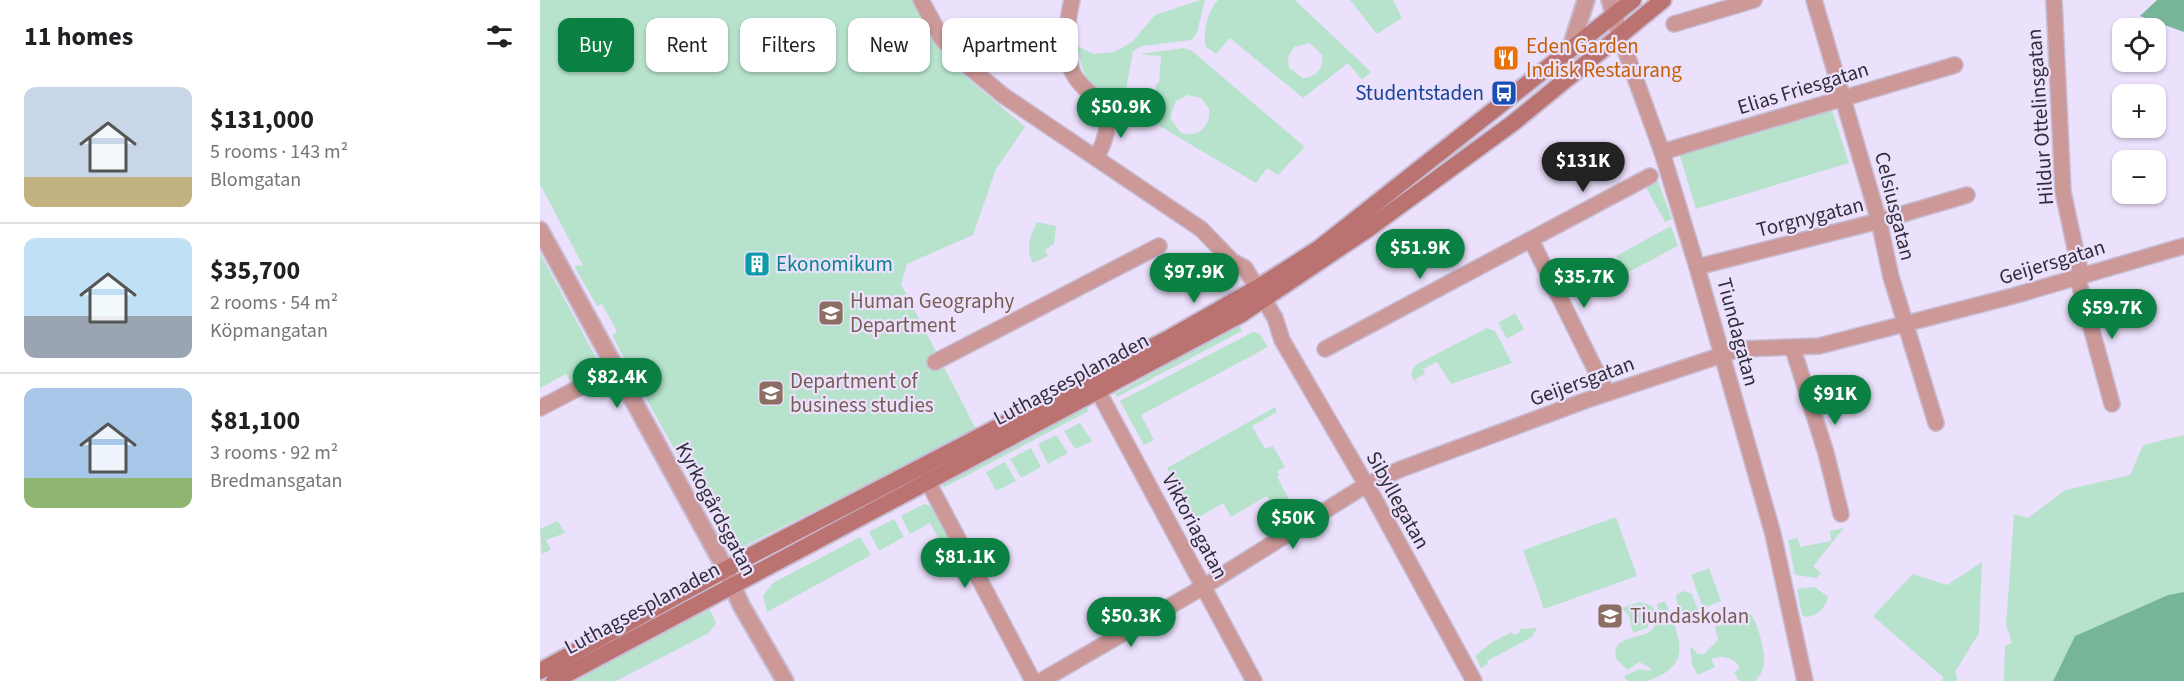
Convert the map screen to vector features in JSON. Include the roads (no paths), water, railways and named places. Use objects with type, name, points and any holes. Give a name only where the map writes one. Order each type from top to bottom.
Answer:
[{"type":"main road","name":"Luthagsesplanaden","points":[[554,681],[729,577],[1170,337],[1256,296],[1327,243],[1570,50],[1612,8],[1633,0]]},
{"type":"main road","name":"Luthagsesplanaden","points":[[540,671],[927,480],[1098,391],[1368,229],[1513,123],[1663,0]]},
{"type":"street","name":"Sibyllegatan","points":[[921,0],[942,39],[1000,94],[1201,229],[1233,261],[1245,268],[1256,296],[1366,485],[1469,679]]},
{"type":"street","points":[[1072,0],[1067,37],[1072,72],[1086,92],[1104,106],[1106,111],[1105,143],[1096,158]]},
{"type":"street","points":[[1570,50],[1586,0]]},
{"type":"street","points":[[1674,24],[1754,0]]},
{"type":"street","name":"Celsiusgatan","points":[[1814,0],[1879,221],[1891,277],[1908,325],[1936,423]]},
{"type":"street","name":"Hildur Ottelinsgatan","points":[[2054,0],[2063,192],[2081,275],[2079,283],[2112,404]]},
{"type":"street","name":"Tiundagatan","points":[[1612,8],[1662,152],[1697,267],[1773,534],[1805,681]]},
{"type":"street","name":"Elias Friesgatan","points":[[1662,152],[1955,65]]},
{"type":"street","points":[[1325,349],[1650,176]]},
{"type":"street","name":"Torgnygatan","points":[[1697,267],[1879,221],[1967,195]]},
{"type":"street","name":"Kyrkogårdsgatan","points":[[540,230],[785,681]]},
{"type":"street","points":[[1531,240],[1607,393]]},
{"type":"street","points":[[935,362],[1159,246]]},
{"type":"street","name":"Geijersgatan","points":[[1041,681],[1203,587],[1366,485],[1401,469],[1607,393],[1740,349],[1793,349],[1818,346],[1908,325],[2184,246]]},
{"type":"street","points":[[1793,349],[1826,453],[1841,514]]},
{"type":"street","points":[[540,408],[615,369]]},
{"type":"street","name":"Viktoriagatan","points":[[1098,391],[1254,681]]},
{"type":"street","points":[[927,480],[1033,681]]},
{"type":"place","name":"Eden Garden Indisk Restaurang","points":[[1506,58]]},
{"type":"place","name":"Studentstaden","points":[[1504,93]]},
{"type":"place","name":"Ekonomikum","points":[[757,264]]},
{"type":"place","name":"Human Geography Department","points":[[831,313]]},
{"type":"place","name":"Department of business studies","points":[[771,393]]},
{"type":"place","name":"Tiundaskolan","points":[[1610,616]]}]
